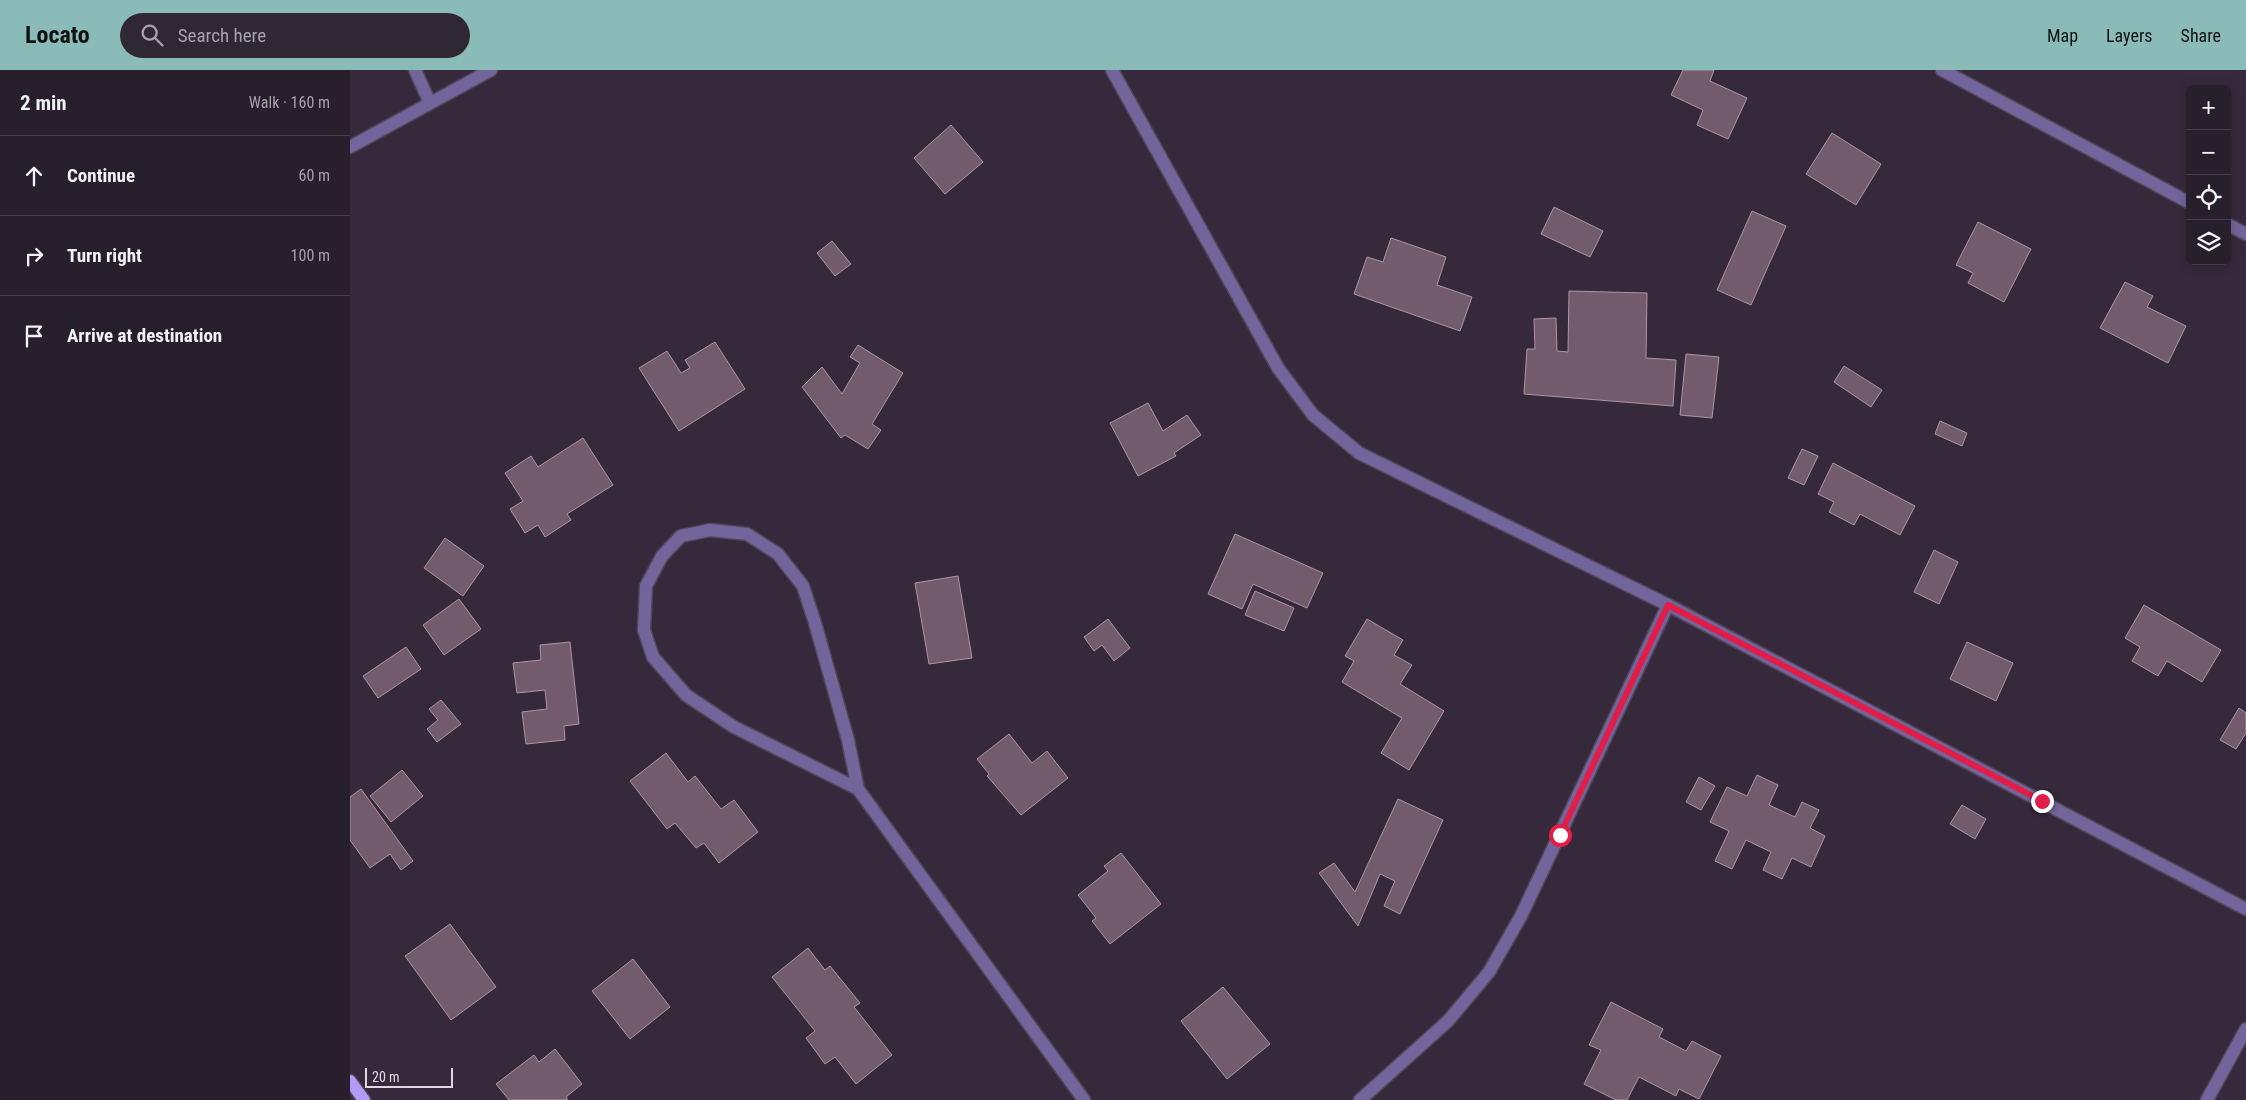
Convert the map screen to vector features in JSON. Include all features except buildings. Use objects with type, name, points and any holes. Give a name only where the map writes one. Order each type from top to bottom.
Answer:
[{"type":"main road","points":[[350,1081],[364,1100]]},
{"type":"street","points":[[415,70],[430,103]]},
{"type":"street","points":[[350,147],[491,70]]},
{"type":"street","points":[[1112,70],[1278,368],[1313,415],[1360,453],[1668,605],[2246,909]]},
{"type":"street","points":[[1942,70],[2186,201]]},
{"type":"street","points":[[2231,226],[2246,234]]},
{"type":"street","points":[[858,790],[734,727],[686,695],[653,657],[644,630],[646,586],[662,556],[682,536],[710,530],[747,534],[778,554],[803,586],[848,740],[858,790],[1084,1100]]},
{"type":"street","points":[[1360,1100],[1448,1021],[1489,972],[1521,916],[1668,605]]},
{"type":"street","points":[[2207,1100],[2246,1029]]},
{"type":"route","points":[[1560,835],[1668,605],[2042,801]]}]
